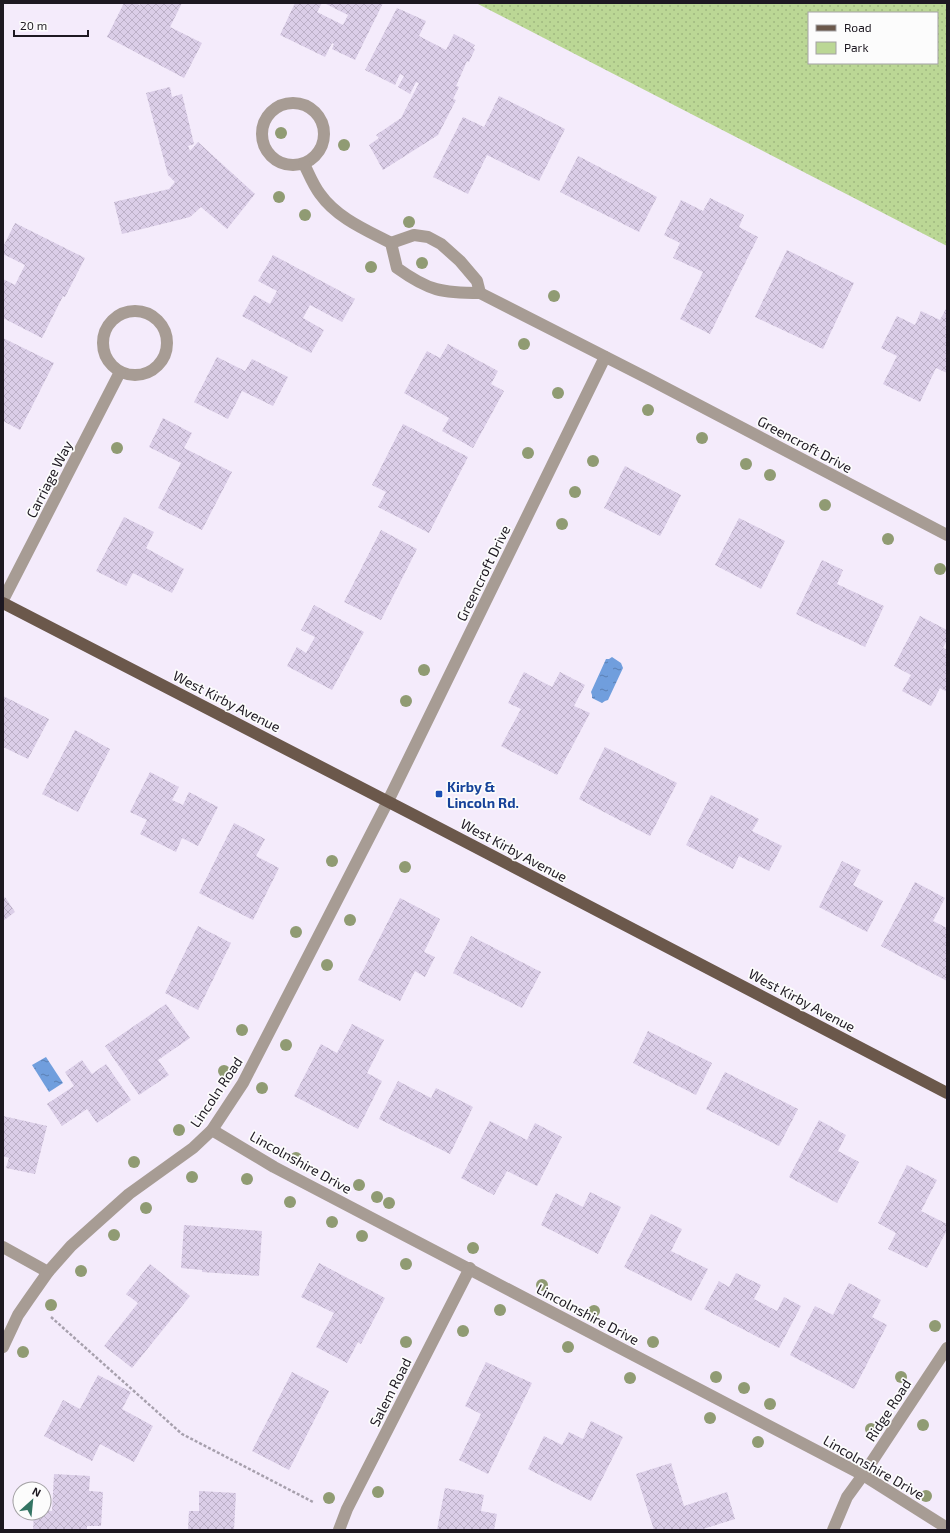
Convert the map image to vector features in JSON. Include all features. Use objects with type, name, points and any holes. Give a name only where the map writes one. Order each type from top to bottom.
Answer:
[{"type":"main road","name":"West Kirby Avenue","points":[[3,601],[947,1093]]},
{"type":"street","points":[[294,103],[304,105],[314,111],[320,119],[324,129],[324,140],[320,150],[314,158],[304,164],[294,166],[284,165],[275,161],[268,154],[263,145],[261,135],[265,120],[274,109],[283,104],[294,103]]},
{"type":"street","points":[[304,164],[320,195],[342,216],[391,243],[414,235],[428,237],[441,244],[477,281],[480,293]]},
{"type":"street","name":"Greencroft Drive","points":[[391,243],[397,268],[414,280],[440,291],[454,293],[480,293],[647,378],[947,535]]},
{"type":"street","points":[[135,310],[146,312],[155,317],[162,325],[167,335],[168,345],[165,356],[151,371],[141,375],[130,375],[120,372],[111,366],[105,357],[102,346],[103,335],[107,325],[114,317],[124,312],[135,310]]},
{"type":"street","name":"Greencroft Drive","points":[[388,801],[605,357]]},
{"type":"street","name":"Carriage Way","points":[[3,601],[120,372]]},
{"type":"street","name":"Lincoln Road","points":[[3,1347],[18,1315],[48,1272],[71,1246],[129,1194],[193,1148],[212,1130],[243,1083],[388,801]]},
{"type":"street","name":"Lincolnshire Drive","points":[[212,1130],[274,1167],[470,1268],[863,1475],[947,1528]]},
{"type":"street","points":[[3,1247],[48,1272]]},
{"type":"street","name":"Salem Road","points":[[339,1530],[347,1508],[470,1268]]},
{"type":"street","name":"Ridge Road","points":[[833,1530],[847,1497],[947,1348]]},
{"type":"path","points":[[51,1317],[182,1434],[313,1502]]},
{"type":"green space","points":[[476,3],[947,3],[947,246]]},
{"type":"water","points":[[612,657],[621,663],[623,668],[608,700],[602,703],[592,698],[591,692],[606,659]]},
{"type":"water","points":[[46,1057],[63,1083],[49,1092],[32,1065]]},
{"type":"building","points":[[124,3],[135,3],[140,5],[141,3],[182,3],[170,27],[202,43],[184,78],[107,37]]},
{"type":"building","points":[[295,3],[322,3],[317,12],[343,25],[348,15],[324,3],[383,3],[355,60],[332,49],[334,44],[332,43],[325,57],[280,35]]},
{"type":"building","points":[[397,8],[426,21],[419,36],[446,50],[454,34],[475,45],[473,48],[475,49],[469,62],[467,61],[456,86],[459,87],[453,99],[456,100],[438,135],[383,170],[369,145],[379,138],[376,135],[401,118],[419,83],[416,82],[410,94],[398,87],[404,76],[400,74],[395,85],[365,70]]},
{"type":"building","points":[[170,87],[172,97],[182,94],[194,144],[188,146],[190,151],[198,142],[255,194],[227,229],[201,207],[190,217],[122,234],[114,202],[169,189],[175,182],[168,175],[146,93]]},
{"type":"building","points":[[499,96],[565,129],[539,181],[487,155],[468,194],[433,177],[463,117],[484,127]]},
{"type":"building","points":[[578,156],[657,197],[639,232],[560,192]]},
{"type":"building","points":[[710,198],[744,215],[739,227],[758,237],[710,334],[680,319],[703,272],[673,258],[680,243],[664,235],[681,200],[703,211]]},
{"type":"building","points":[[15,223],[85,258],[65,297],[63,296],[42,338],[3,318],[3,279],[15,285],[25,265],[3,254],[3,247]]},
{"type":"building","points":[[787,250],[854,283],[823,349],[755,317]]},
{"type":"building","points":[[273,255],[355,299],[342,322],[310,305],[303,318],[324,330],[311,353],[242,316],[254,295],[270,304],[277,291],[258,281]]},
{"type":"building","points":[[947,307],[947,373],[936,368],[920,402],[883,384],[897,356],[881,348],[897,316],[915,325],[921,311],[940,320]]},
{"type":"building","points":[[3,338],[54,363],[20,430],[3,421]]},
{"type":"building","points":[[448,344],[498,371],[491,384],[504,391],[473,448],[442,431],[449,418],[404,393],[427,351],[440,358]]},
{"type":"building","points":[[217,357],[245,371],[252,359],[288,377],[273,406],[242,391],[228,419],[194,402]]},
{"type":"building","points":[[163,418],[192,433],[184,448],[232,472],[202,530],[158,508],[181,463],[149,447]]},
{"type":"building","points":[[403,424],[468,457],[429,533],[378,507],[386,492],[372,485]]},
{"type":"building","points":[[625,466],[681,495],[660,536],[604,508]]},
{"type":"building","points":[[124,517],[154,532],[146,548],[184,569],[172,593],[133,573],[126,586],[96,571]]},
{"type":"building","points":[[739,518],[785,541],[761,589],[715,565]]},
{"type":"building","points":[[381,530],[417,549],[381,620],[344,602]]},
{"type":"building","points":[[822,560],[843,570],[837,584],[884,606],[865,647],[796,614]]},
{"type":"building","points":[[314,605],[364,632],[332,690],[287,666],[297,647],[306,653],[315,637],[301,630]]},
{"type":"building","points":[[920,616],[947,630],[947,640],[943,648],[947,650],[947,692],[940,688],[931,706],[902,691],[911,675],[894,666]]},
{"type":"building","points":[[524,672],[552,687],[560,672],[585,685],[574,706],[590,713],[557,775],[501,746],[521,709],[508,703]]},
{"type":"building","points":[[3,696],[49,719],[28,759],[3,747]]},
{"type":"building","points":[[75,730],[110,749],[78,812],[42,794]]},
{"type":"building","points":[[605,747],[677,783],[650,836],[579,799]]},
{"type":"building","points":[[150,772],[179,787],[172,800],[183,805],[189,792],[218,807],[198,846],[182,838],[176,852],[140,834],[147,820],[130,812]]},
{"type":"building","points":[[711,795],[759,819],[752,831],[782,846],[769,871],[739,856],[733,869],[686,845]]},
{"type":"building","points":[[234,823],[265,839],[256,856],[279,868],[253,920],[199,893]]},
{"type":"building","points":[[842,861],[861,870],[853,885],[883,901],[867,932],[819,907]]},
{"type":"building","points":[[915,882],[945,898],[933,921],[947,928],[947,981],[881,946]]},
{"type":"building","points":[[5,897],[15,912],[3,921],[3,899]]},
{"type":"building","points":[[400,898],[440,919],[424,952],[435,957],[425,977],[415,971],[400,1001],[358,980]]},
{"type":"building","points":[[198,926],[231,943],[198,1010],[165,993]]},
{"type":"building","points":[[471,936],[541,972],[522,1008],[453,973]]},
{"type":"building","points":[[166,1004],[190,1038],[158,1060],[169,1075],[139,1095],[105,1046]]},
{"type":"building","points":[[352,1024],[384,1040],[367,1073],[382,1081],[358,1129],[294,1096],[321,1044],[337,1053]]},
{"type":"building","points":[[648,1031],[712,1063],[696,1095],[633,1063]]},
{"type":"building","points":[[82,1060],[92,1074],[106,1064],[131,1100],[97,1123],[87,1109],[62,1126],[47,1104],[74,1086],[65,1072]]},
{"type":"building","points":[[725,1072],[798,1109],[779,1146],[706,1109]]},
{"type":"building","points":[[398,1081],[431,1098],[436,1088],[473,1107],[450,1154],[379,1119]]},
{"type":"building","points":[[3,1116],[47,1126],[35,1174],[6,1168],[9,1158],[3,1156]]},
{"type":"building","points":[[819,1120],[846,1135],[838,1151],[859,1162],[837,1203],[789,1177]]},
{"type":"building","points":[[490,1121],[527,1140],[535,1123],[562,1137],[537,1186],[507,1171],[494,1195],[461,1178]]},
{"type":"building","points":[[907,1165],[937,1180],[921,1211],[947,1224],[947,1230],[927,1268],[888,1249],[896,1233],[878,1223]]},
{"type":"building","points":[[590,1192],[621,1207],[598,1254],[541,1225],[556,1193],[583,1207]]},
{"type":"building","points":[[651,1214],[682,1229],[671,1251],[708,1269],[691,1301],[624,1267]]},
{"type":"building","points":[[184,1225],[262,1231],[259,1276],[202,1272],[202,1270],[181,1268]]},
{"type":"building","points":[[319,1263],[385,1298],[361,1344],[358,1342],[347,1363],[316,1347],[334,1313],[301,1297]]},
{"type":"building","points":[[150,1264],[190,1296],[132,1368],[104,1346],[138,1303],[126,1294]]},
{"type":"building","points":[[736,1273],[761,1285],[754,1299],[777,1311],[784,1297],[801,1306],[779,1348],[704,1309],[719,1281],[729,1287]]},
{"type":"building","points":[[849,1283],[881,1300],[872,1317],[887,1325],[854,1389],[790,1355],[815,1306],[833,1315]]},
{"type":"building","points":[[486,1362],[532,1383],[488,1474],[459,1460],[481,1414],[465,1406]]},
{"type":"building","points":[[292,1372],[329,1391],[289,1470],[252,1451]]},
{"type":"building","points":[[98,1375],[131,1392],[122,1409],[153,1426],[134,1462],[100,1444],[92,1461],[44,1436],[63,1400],[80,1409]]},
{"type":"building","points":[[591,1421],[623,1437],[591,1501],[528,1469],[544,1436],[562,1445],[569,1432],[583,1439]]},
{"type":"building","points":[[671,1463],[684,1506],[727,1492],[735,1519],[700,1530],[654,1530],[636,1474]]},
{"type":"building","points":[[54,1474],[90,1476],[89,1491],[103,1492],[101,1526],[87,1526],[87,1530],[33,1530],[34,1521],[52,1521]]},
{"type":"building","points":[[445,1488],[484,1495],[481,1511],[497,1514],[494,1530],[437,1530]]},
{"type":"building","points":[[199,1491],[236,1493],[234,1530],[188,1530],[189,1511],[199,1511]]},
{"type":"place","name":"Kirby & Lincoln Rd.","points":[[439,794]]}]
